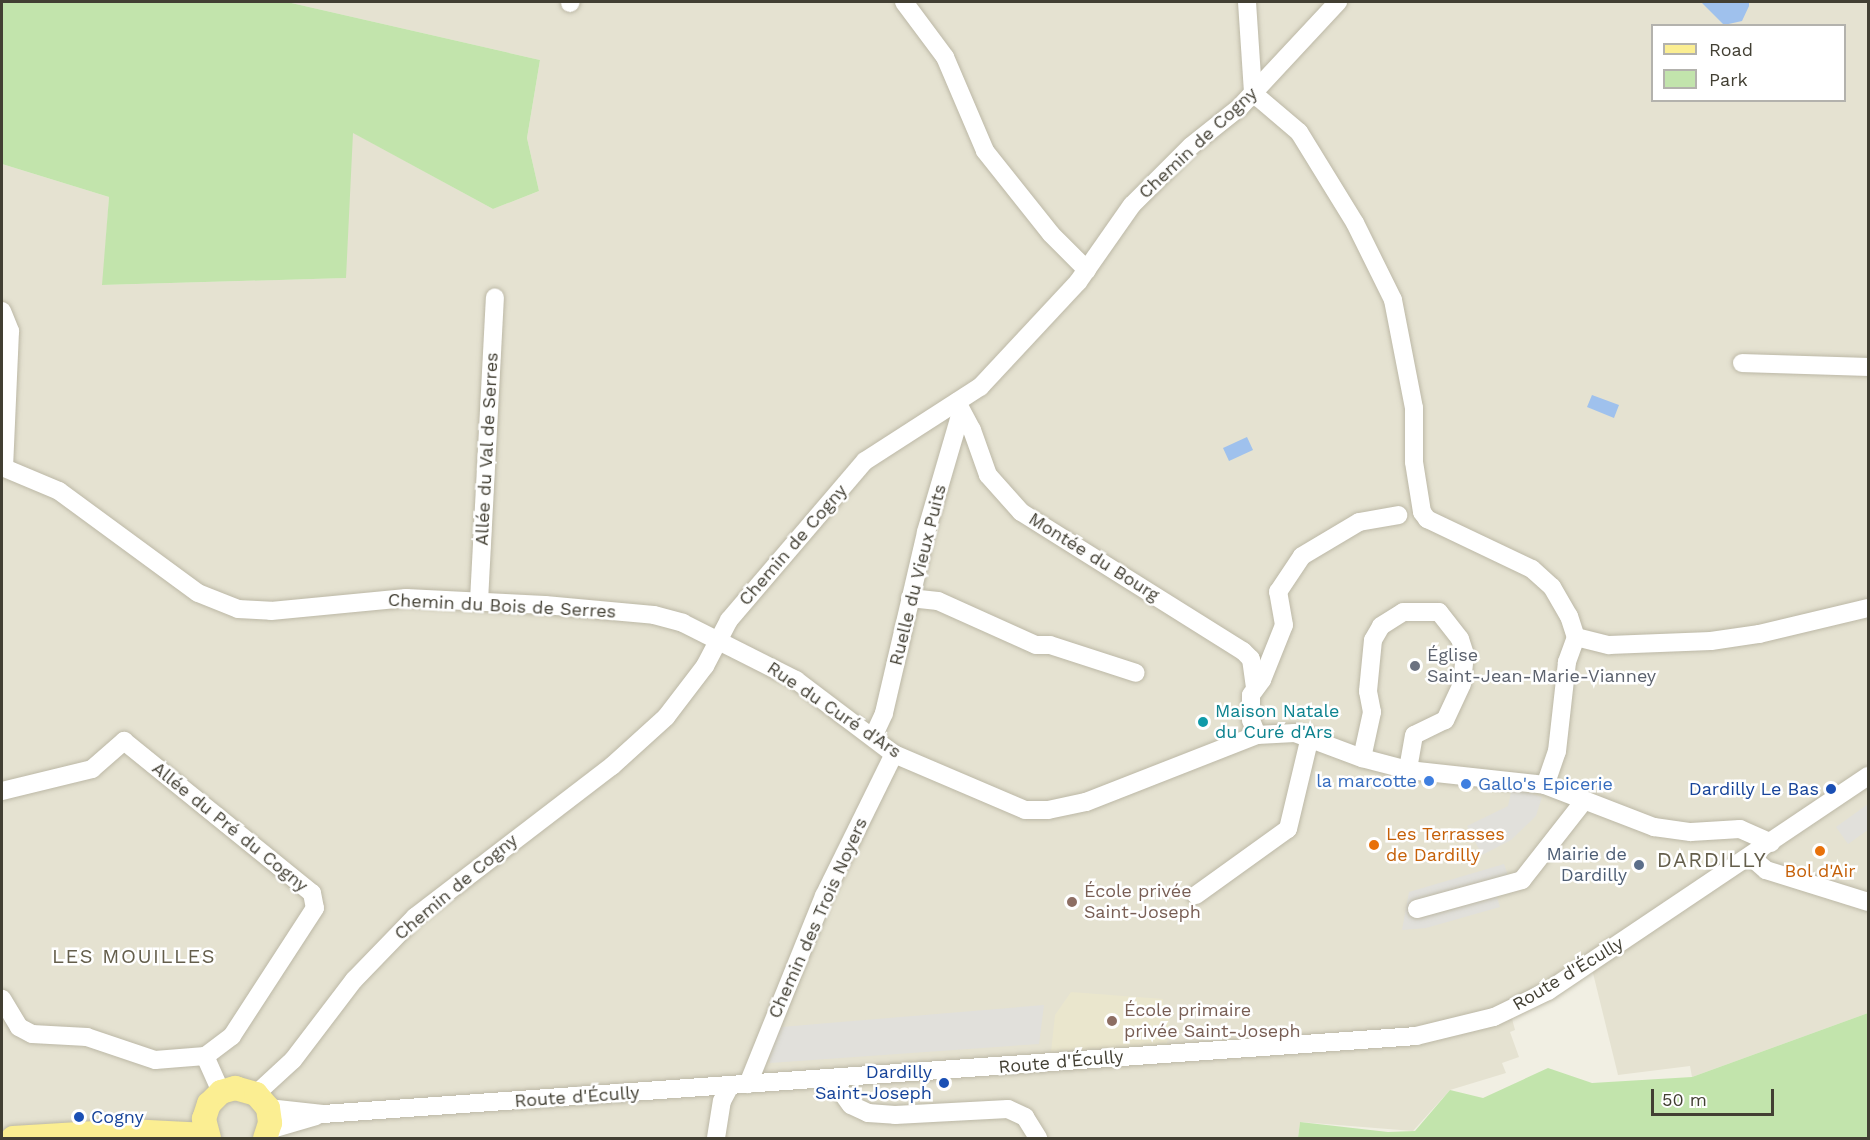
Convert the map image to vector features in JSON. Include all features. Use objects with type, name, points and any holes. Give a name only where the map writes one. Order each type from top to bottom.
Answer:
[{"type":"main road","points":[[129,1131],[206,1111],[221,1092],[242,1089],[264,1118]]},
{"type":"main road","points":[[13,1138],[129,1131],[208,1137],[206,1111]]},
{"type":"street","points":[[904,2],[945,57],[985,152],[1051,234],[1087,270]]},
{"type":"street","points":[[1247,2],[1253,93],[1299,132],[1355,223],[1392,300],[1413,408],[1414,462],[1422,512],[1427,519],[1532,569],[1552,587],[1569,616],[1576,637],[1568,662],[1557,751],[1545,785]]},
{"type":"street","name":"Chemin de Cogny","points":[[264,1118],[293,1060],[354,980],[415,917],[612,766],[666,717],[705,666],[716,639],[759,582],[865,461],[959,407],[980,387],[1050,316],[1087,270],[1132,205],[1191,146],[1253,93],[1338,2]]},
{"type":"street","name":"Allée du Val de Serres","points":[[479,601],[495,297]]},
{"type":"street","points":[[2,311],[10,340],[3,467]]},
{"type":"street","points":[[1742,363],[1869,367]]},
{"type":"street","name":"Ruelle du Vieux Puits","points":[[873,737],[884,713],[910,598],[959,407]]},
{"type":"street","name":"Montée du Bourg","points":[[959,407],[972,430],[988,475],[1021,512],[1243,651],[1251,659],[1255,687]]},
{"type":"street","name":"Chemin du Bois de Serres","points":[[3,467],[59,491],[198,593],[238,609],[271,611],[406,598],[479,601],[654,615],[683,623],[716,639]]},
{"type":"street","points":[[1257,735],[1250,710],[1255,687],[1262,680],[1284,625],[1278,592],[1302,556],[1359,522],[1398,515]]},
{"type":"street","points":[[910,598],[938,601],[1036,645],[1050,645],[1136,673]]},
{"type":"street","points":[[1576,637],[1609,645],[1711,641],[1759,634],[1869,608]]},
{"type":"street","points":[[1362,758],[1372,712],[1368,691],[1373,640],[1381,626],[1403,612],[1439,612],[1460,639],[1464,668],[1456,701],[1445,720],[1414,735],[1408,770]]},
{"type":"street","name":"Rue du Curé d'Ars","points":[[716,639],[796,680],[894,754],[1009,806],[1048,810],[1086,802],[1257,735],[1295,733],[1362,758],[1408,770],[1545,785],[1654,827],[1690,832],[1740,830],[1771,843]]},
{"type":"street","points":[[1196,895],[1288,828],[1310,737]]},
{"type":"street","name":"Allée du Pré du Cogny","points":[[2,791],[92,769],[124,741],[312,893],[315,908],[238,1027],[223,1046],[205,1056]]},
{"type":"street","name":"Chemin des Trois Noyers","points":[[748,1084],[824,896],[894,754]]},
{"type":"street","name":"Route d'Écully","points":[[264,1118],[1457,1034],[1548,991],[1869,776]]},
{"type":"street","points":[[1417,909],[1522,880],[1584,801]]},
{"type":"street","points":[[1751,857],[1766,870],[1869,902]]},
{"type":"street","points":[[2,999],[19,1027],[32,1034],[87,1037],[155,1060],[205,1056],[221,1092]]},
{"type":"street","points":[[832,1079],[851,1105],[868,1113],[895,1115],[1008,1109],[1025,1117],[1038,1138]]},
{"type":"street","points":[[716,1138],[722,1101],[730,1086]]},
{"type":"shaded area","points":[[287,2],[1868,2],[1868,1013],[1692,1077],[1690,1066],[1618,1075],[1591,965],[1510,1011],[1515,1030],[1510,1032],[1519,1057],[1502,1063],[1506,1073],[1450,1090],[1413,1131],[1300,1122],[1298,1138],[2,1138],[2,164],[109,197],[103,285],[345,278],[352,132],[493,209],[539,191],[527,138],[540,60]]},
{"type":"shaded area","points":[[1512,788],[1542,797],[1536,816],[1511,840],[1482,855],[1467,826],[1508,806]]},
{"type":"shaded area","points":[[1868,804],[1868,830],[1848,844],[1836,827]]},
{"type":"shaded area","points":[[1504,864],[1513,890],[1496,894],[1500,907],[1426,928],[1402,930],[1409,892]]},
{"type":"shaded area","name":"École primaire privée Saint-Joseph","points":[[1071,992],[1163,999],[1163,1004],[1170,1005],[1167,1044],[1051,1052],[1055,1015]]},
{"type":"shaded area","points":[[1044,1005],[1039,1044],[770,1063],[769,1028]]},
{"type":"green space","points":[[2,2],[287,2],[540,60],[527,138],[539,191],[493,209],[353,133],[346,278],[102,285],[109,197],[2,164]]},
{"type":"green space","points":[[1868,1013],[1868,1138],[1298,1138],[1300,1122],[1388,1132],[1415,1131],[1450,1090],[1483,1098],[1548,1068],[1592,1083],[1692,1077]]},
{"type":"water","points":[[1701,2],[1749,2],[1742,21],[1723,24]]},
{"type":"water","points":[[1592,395],[1619,405],[1614,418],[1587,407]]},
{"type":"water","points":[[1247,437],[1253,450],[1229,461],[1223,448]]},
{"type":"place","name":"Église Saint-Jean-Marie-Vianney","points":[[1415,666]]},
{"type":"place","name":"Maison Natale du Curé d'Ars","points":[[1203,722]]},
{"type":"place","name":"la marcotte","points":[[1429,781]]},
{"type":"place","name":"Gallo's Epicerie","points":[[1466,784]]},
{"type":"place","name":"Dardilly Le Bas","points":[[1831,789]]},
{"type":"place","name":"Les Terrasses de Dardilly","points":[[1374,845]]},
{"type":"place","name":"Bol d'Air","points":[[1820,851]]},
{"type":"place","name":"Mairie de Dardilly","points":[[1639,865]]},
{"type":"place","name":"École privée Saint-Joseph","points":[[1072,902]]},
{"type":"place","name":"École primaire privée Saint-Joseph","points":[[1112,1021]]},
{"type":"place","name":"Dardilly Saint-Joseph","points":[[944,1083]]},
{"type":"place","name":"Cogny","points":[[79,1117]]},
{"type":"district","name":"DARDILLY","points":[[1712,860]]},
{"type":"district","name":"LES MOUILLES","points":[[134,956]]}]
